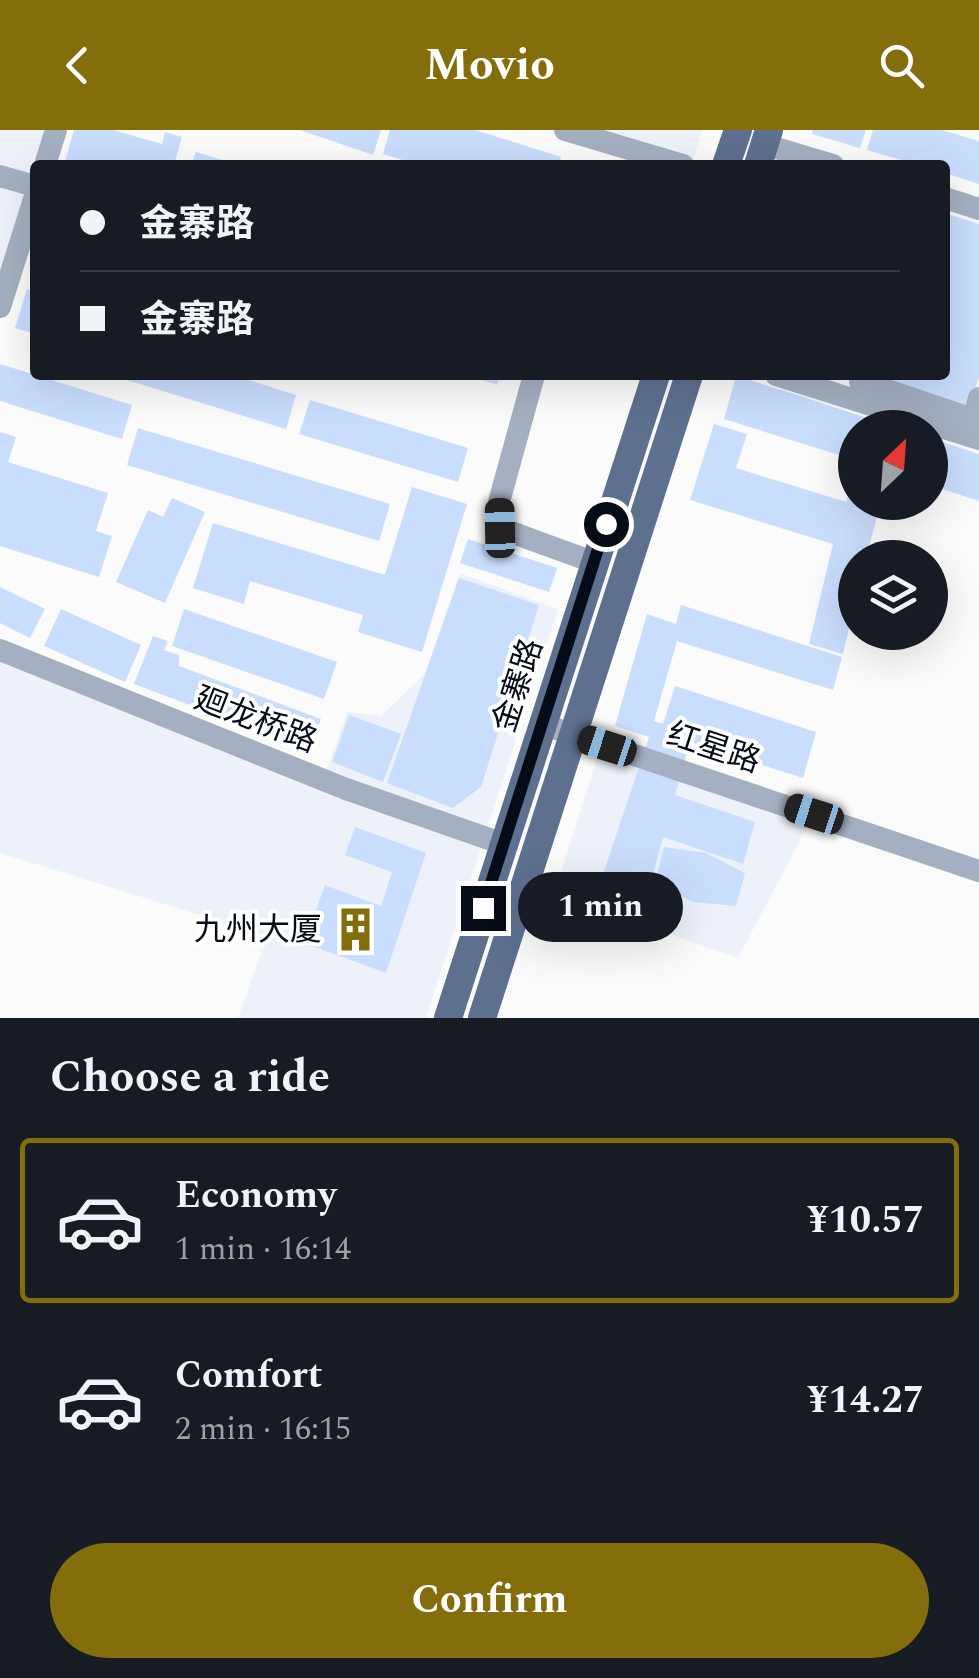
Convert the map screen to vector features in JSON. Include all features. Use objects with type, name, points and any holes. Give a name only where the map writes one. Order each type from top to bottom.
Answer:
[{"type":"main road","points":[[728,160],[738,130]]},
{"type":"main road","name":"金寨路","points":[[448,1018],[654,380]]},
{"type":"main road","name":"金寨路","points":[[482,1018],[687,380]]},
{"type":"street","points":[[47,160],[56,130]]},
{"type":"street","points":[[565,130],[665,160]]},
{"type":"street","points":[[599,160],[604,142]]},
{"type":"street","points":[[768,148],[813,160]]},
{"type":"street","points":[[0,176],[30,185]]},
{"type":"street","points":[[950,200],[979,209]]},
{"type":"street","points":[[0,307],[30,212]]},
{"type":"street","points":[[533,380],[499,502],[500,528],[594,562]]},
{"type":"street","points":[[816,380],[865,386],[976,432],[979,398]]},
{"type":"street","name":"廻龙桥路","points":[[0,650],[346,789],[492,840]]},
{"type":"street","name":"红星路","points":[[542,724],[979,871]]},
{"type":"shaded area","points":[[0,130],[56,130],[38,160],[30,160],[30,212],[0,307]]},
{"type":"shaded area","points":[[565,130],[702,130],[694,160]]},
{"type":"shaded area","points":[[460,573],[558,609],[426,1018],[238,1018],[267,936],[0,853],[0,650],[323,780],[347,712],[381,716],[424,675]]},
{"type":"shaded area","points":[[599,752],[814,814],[738,958],[554,894]]},
{"type":"building","points":[[74,130],[113,130],[162,144],[165,132],[182,137],[175,160],[65,160]]},
{"type":"building","points":[[300,130],[381,130],[373,155]]},
{"type":"building","points":[[390,130],[475,130],[561,157],[403,160],[383,154]]},
{"type":"building","points":[[813,130],[866,130],[860,148],[812,134]]},
{"type":"building","points":[[873,130],[942,130],[979,141],[979,184],[950,175],[950,160],[901,160],[867,150]]},
{"type":"building","points":[[196,152],[223,160],[193,160]]},
{"type":"building","points":[[950,215],[979,224],[979,376],[967,421],[883,380],[950,380]]},
{"type":"building","points":[[27,289],[30,332],[15,328]]},
{"type":"building","points":[[0,364],[30,373],[30,380],[52,380],[132,405],[122,439],[0,401]]},
{"type":"building","points":[[127,380],[249,380],[296,395],[286,429]]},
{"type":"building","points":[[735,380],[749,380],[843,410],[838,410],[838,455],[724,419]]},
{"type":"building","points":[[310,400],[468,448],[458,482],[299,434]]},
{"type":"building","points":[[714,424],[747,434],[736,468],[838,500],[838,520],[876,520],[871,540],[838,540],[838,650],[844,650],[843,654],[809,644],[833,544],[690,500]]},
{"type":"building","points":[[138,428],[390,504],[379,541],[127,465]]},
{"type":"building","points":[[0,432],[16,437],[8,462],[108,493],[96,531],[112,536],[99,577],[0,546]]},
{"type":"building","points":[[948,444],[979,454],[979,501],[948,491]]},
{"type":"building","points":[[412,487],[467,504],[422,652],[358,632],[363,615],[250,581],[244,604],[193,588],[213,523],[385,575]]},
{"type":"building","points":[[172,498],[205,512],[165,603],[116,582],[148,510],[163,517]]},
{"type":"building","points":[[468,539],[557,568],[549,592],[460,563]]},
{"type":"building","points":[[459,578],[539,605],[481,787],[453,808],[387,783]]},
{"type":"building","points":[[0,587],[45,609],[30,638],[0,623]]},
{"type":"building","points":[[681,605],[842,657],[833,690],[677,641],[654,721],[663,724],[675,686],[816,732],[803,778],[690,742],[675,795],[755,822],[743,864],[663,837],[643,911],[596,895],[649,737],[615,726],[647,614],[676,624]]},
{"type":"building","points":[[61,609],[141,645],[125,682],[44,646]]},
{"type":"building","points":[[184,609],[337,662],[324,699],[172,646]]},
{"type":"building","points":[[153,636],[168,641],[164,650],[179,655],[179,666],[321,719],[309,750],[134,684]]},
{"type":"building","points":[[349,715],[401,734],[383,782],[332,762]]},
{"type":"building","name":"九州大厦","points":[[355,827],[426,853],[386,973],[304,943],[325,885],[381,906],[392,872],[345,855]]},
{"type":"building","points":[[664,847],[706,853],[745,873],[736,906],[693,902],[655,882]]},
{"type":"place","name":"九州大厦","points":[[355,929]]},
{"type":"route","points":[[483,908],[606,524]]}]
